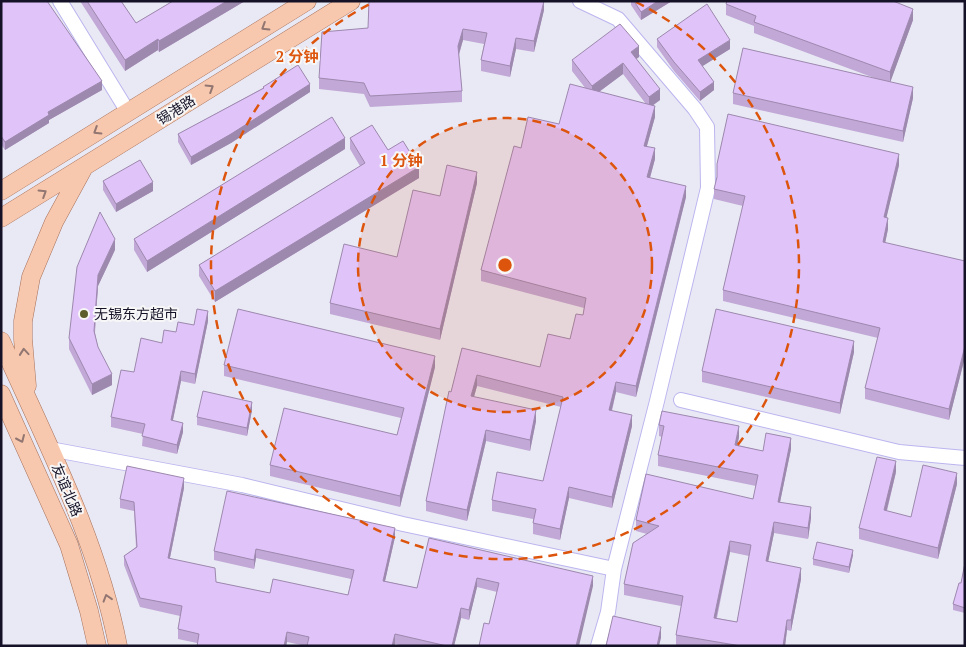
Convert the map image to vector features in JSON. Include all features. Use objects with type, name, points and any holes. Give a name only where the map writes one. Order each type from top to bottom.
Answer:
[{"type":"main road","name":"锡港路","points":[[1,191],[307,1]]},
{"type":"main road","name":"锡港路","points":[[1,218],[351,1]]},
{"type":"main road","points":[[28,401],[23,330],[31,277],[54,222],[84,167]]},
{"type":"main road","name":"友谊北路","points":[[1,341],[67,487],[95,558],[112,616],[118,646]]},
{"type":"main road","name":"友谊北路","points":[[3,400],[68,545],[89,611],[97,646]]},
{"type":"street","points":[[60,1],[128,112]]},
{"type":"street","points":[[580,1],[618,19],[695,109],[706,127],[708,188],[657,401],[614,569],[608,612],[598,646]]},
{"type":"street","points":[[681,400],[899,452],[965,458]]},
{"type":"street","points":[[50,449],[242,485],[403,524],[614,569]]},
{"type":"building","points":[[1,1],[47,1],[102,81],[48,112],[49,115],[5,142],[1,136]]},
{"type":"building","points":[[87,1],[121,1],[136,23],[173,1],[227,1],[159,41],[158,39],[125,60]]},
{"type":"building","points":[[369,1],[544,1],[534,41],[516,38],[510,66],[481,60],[487,33],[463,29],[458,46],[462,91],[370,96],[364,83],[319,78],[322,32],[368,28]]},
{"type":"building","points":[[634,1],[658,1],[641,12]]},
{"type":"building","points":[[727,1],[893,1],[913,9],[890,72],[754,22],[756,16],[726,4]]},
{"type":"building","points":[[707,4],[730,40],[698,60],[714,82],[700,92],[657,39]]},
{"type":"building","points":[[620,24],[639,46],[631,52],[660,89],[649,97],[623,63],[592,86],[572,60]]},
{"type":"building","points":[[743,48],[913,87],[903,131],[733,93]]},
{"type":"building","points":[[298,65],[310,84],[191,157],[178,134],[264,88]]},
{"type":"building","points":[[570,84],[655,106],[644,146],[655,148],[647,177],[686,186],[636,386],[616,382],[609,410],[632,415],[612,497],[569,487],[560,529],[533,523],[536,509],[492,500],[497,472],[543,481],[563,397],[477,375],[471,396],[536,410],[530,440],[486,430],[467,510],[426,501],[449,391],[451,392],[462,348],[540,367],[548,334],[570,339],[576,314],[583,315],[586,298],[481,270],[514,146],[521,148],[528,117],[559,124]]},
{"type":"building","points":[[728,114],[899,154],[884,217],[888,218],[883,242],[965,261],[965,346],[949,409],[865,388],[880,328],[723,290],[745,196],[714,189],[717,177],[717,164]]},
{"type":"building","points":[[332,117],[345,138],[147,261],[134,239]]},
{"type":"building","points":[[372,125],[388,150],[403,141],[419,167],[215,291],[199,265],[365,163],[350,138]]},
{"type":"building","points":[[140,160],[153,182],[116,204],[103,181]]},
{"type":"building","points":[[447,165],[477,172],[440,329],[330,303],[344,244],[397,257],[413,190],[440,196]]},
{"type":"building","name":"无锡东方超市","points":[[100,212],[115,239],[98,275],[94,331],[98,347],[112,374],[92,384],[69,338],[77,267]]},
{"type":"building","points":[[197,309],[208,311],[195,374],[181,371],[171,420],[183,423],[177,445],[142,436],[145,424],[111,417],[121,370],[134,372],[141,338],[162,343],[164,330],[176,332],[178,322],[194,325]]},
{"type":"building","points":[[238,309],[435,356],[400,496],[270,465],[284,408],[397,435],[404,408],[224,365]]},
{"type":"building","points":[[716,309],[854,341],[840,403],[702,371]]},
{"type":"building","points":[[203,391],[252,402],[247,428],[197,417]]},
{"type":"building","points":[[662,411],[739,426],[735,445],[763,451],[766,433],[791,438],[778,502],[811,507],[808,528],[774,522],[766,561],[801,568],[791,620],[787,620],[783,646],[741,646],[676,635],[683,596],[624,584],[633,543],[659,526],[636,520],[646,474],[753,499],[758,475],[658,455],[664,426],[659,425]],"holes":[[[730,541],[751,545],[737,622],[714,618]]]},
{"type":"building","points":[[877,457],[896,461],[884,510],[911,517],[923,465],[957,473],[938,548],[859,528]]},
{"type":"building","points":[[127,466],[184,478],[168,558],[215,568],[216,582],[270,593],[273,579],[348,595],[354,570],[256,549],[254,560],[214,551],[227,491],[395,528],[383,581],[417,588],[429,538],[593,576],[576,646],[479,646],[484,623],[489,624],[499,583],[477,578],[469,610],[461,608],[452,646],[395,634],[392,646],[307,646],[309,637],[287,632],[284,646],[197,646],[199,634],[178,629],[182,606],[140,598],[124,556],[137,547],[134,502],[120,499]]},
{"type":"building","points":[[817,542],[853,550],[849,567],[813,559]]},
{"type":"building","points":[[965,563],[965,608],[953,604],[959,583],[961,583]]},
{"type":"building","points":[[613,616],[661,627],[657,646],[606,646]]},
{"type":"place","name":"无锡东方超市","points":[[84,314]]}]
